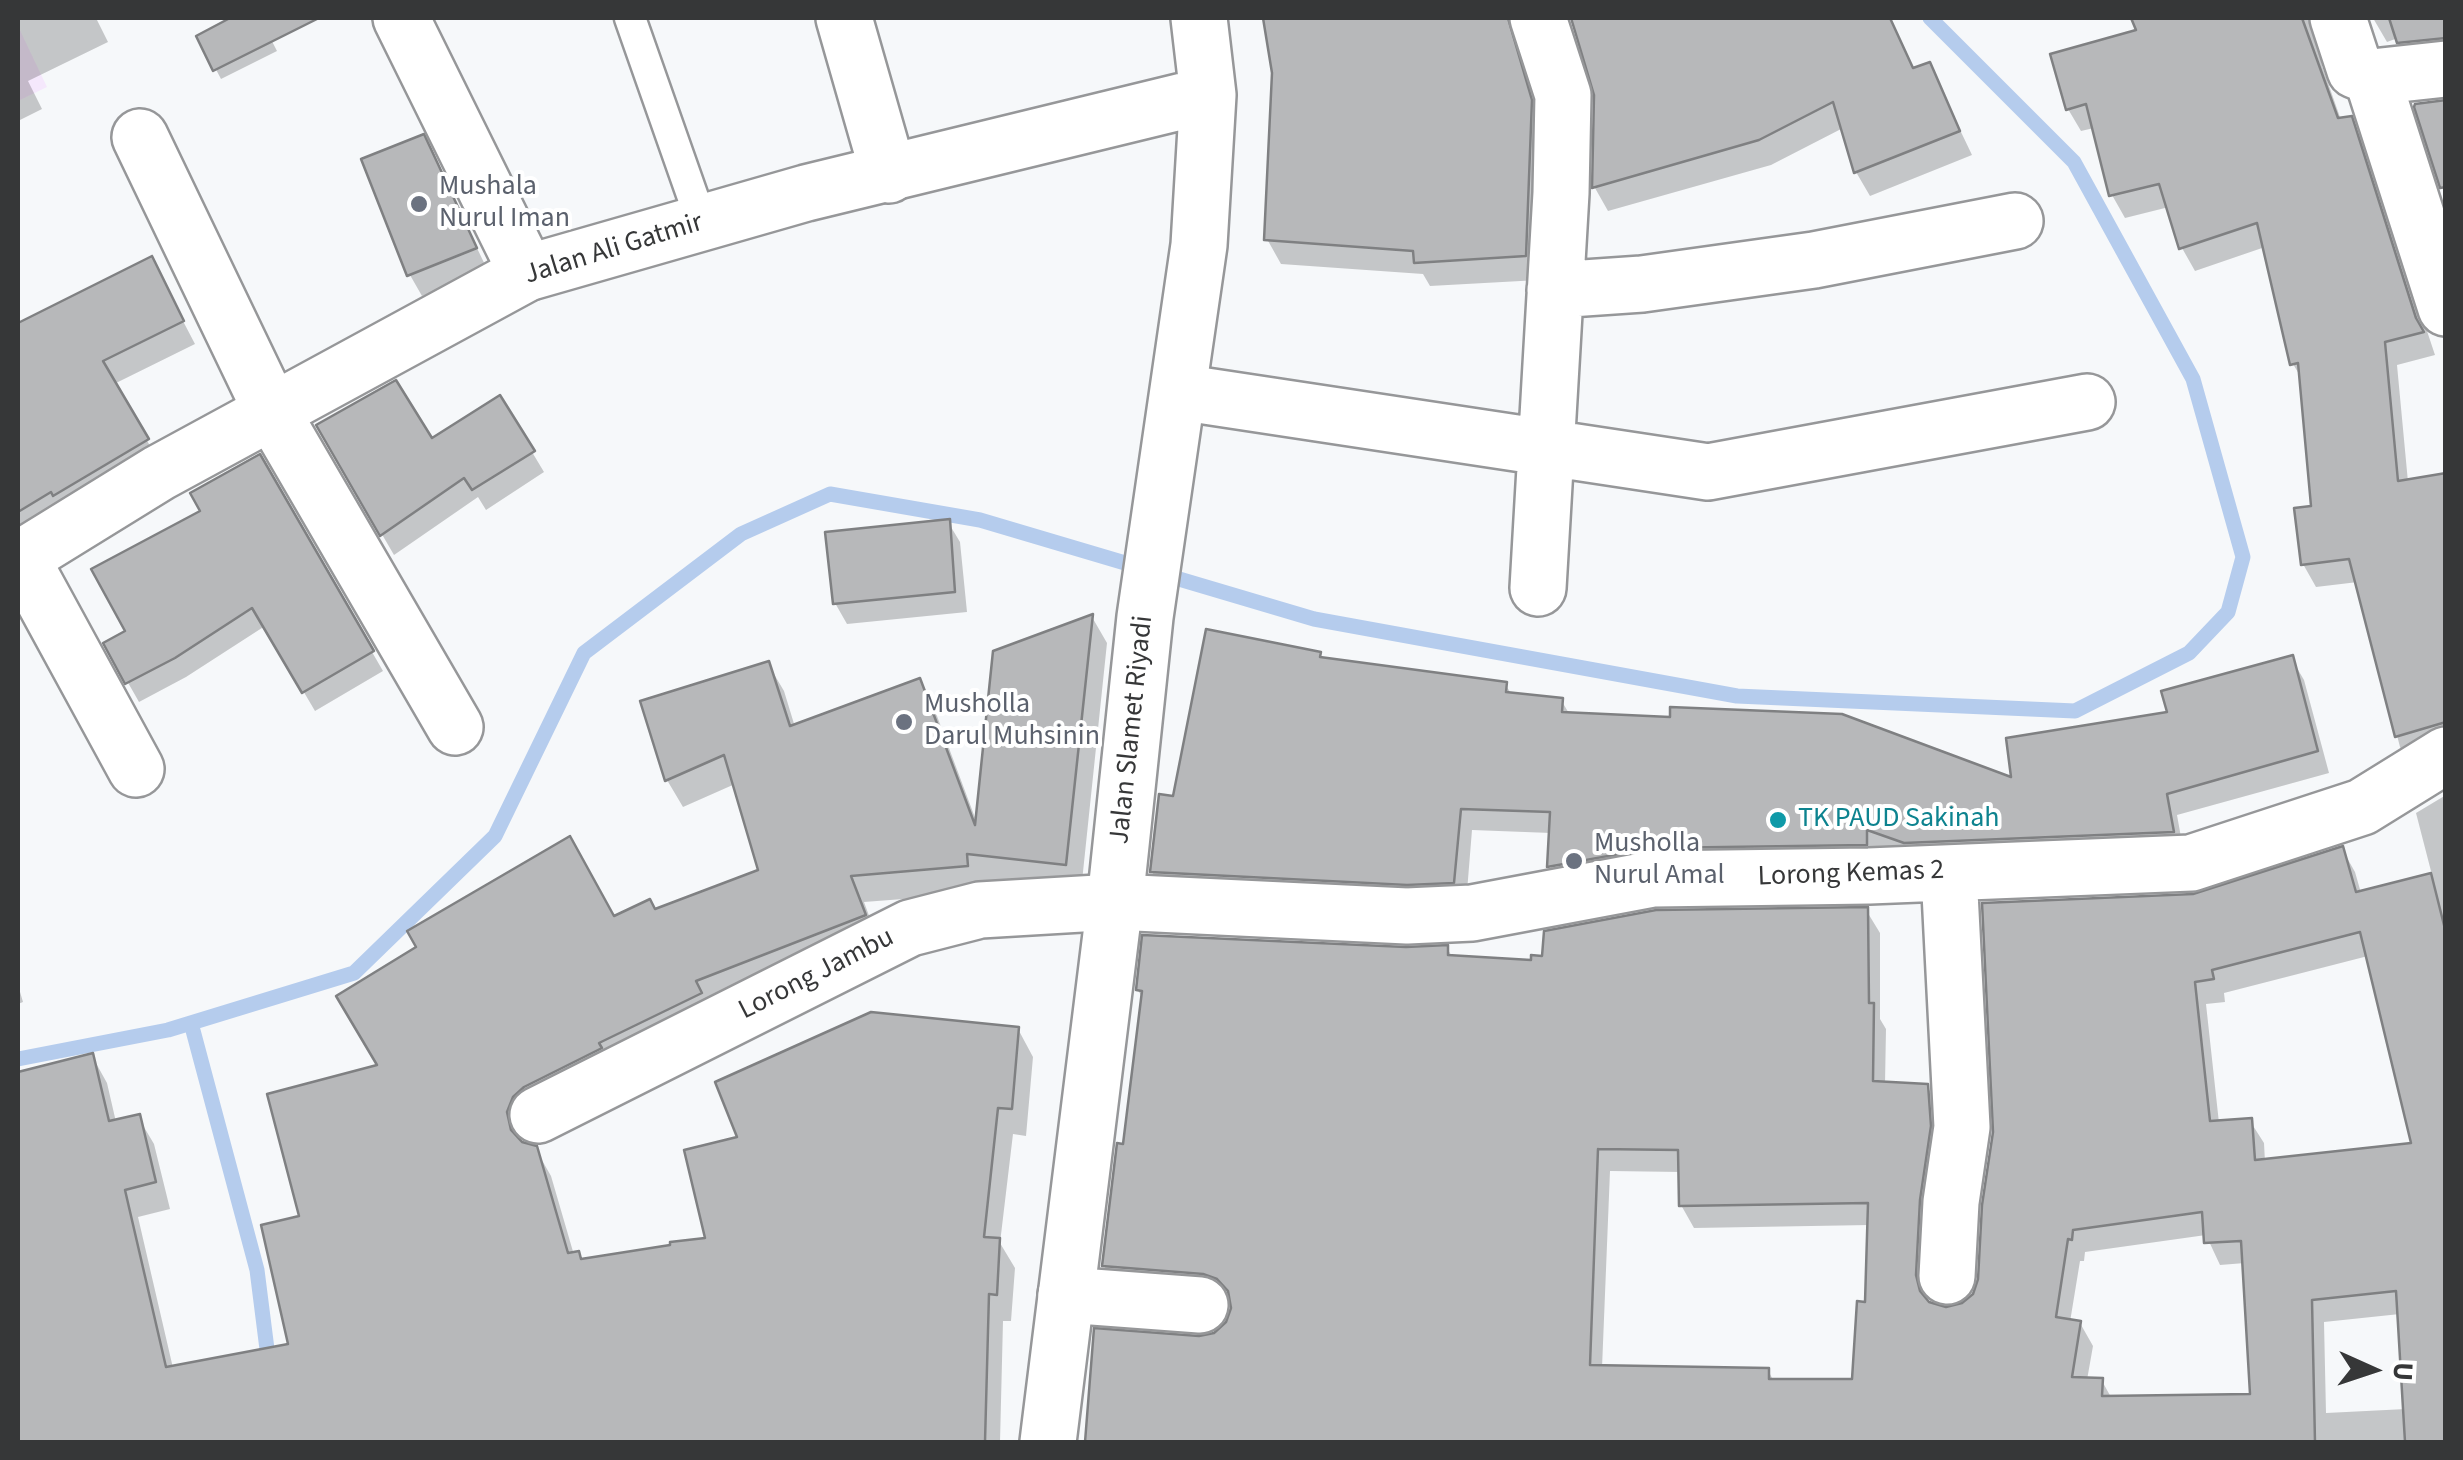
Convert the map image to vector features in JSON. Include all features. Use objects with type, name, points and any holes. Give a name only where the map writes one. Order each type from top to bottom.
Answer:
[{"type":"street","points":[[401,18],[527,272]]},
{"type":"street","points":[[844,18],[889,175]]},
{"type":"street","name":"Jalan Slamet Riyadi","points":[[1048,1442],[1115,902],[1145,617],[1199,246],[1208,95],[1199,18]]},
{"type":"street","points":[[1538,18],[1563,95],[1538,588]]},
{"type":"street","points":[[2338,18],[2355,70],[2372,78],[2446,69]]},
{"type":"street","points":[[2372,78],[2446,308]]},
{"type":"street","name":"Jalan Ali Gatmir","points":[[19,559],[159,473],[527,272],[806,193],[1208,95]]},
{"type":"street","points":[[140,137],[272,412],[456,727]]},
{"type":"street","points":[[1556,290],[1642,284],[1814,260],[2014,221]]},
{"type":"street","points":[[1178,392],[1708,472],[2087,402]]},
{"type":"street","points":[[19,559],[136,769]]},
{"type":"street","name":"Lorong Kemas 2","points":[[1115,902],[1407,916],[1472,913],[1653,879],[1949,873],[2191,862],[2362,808],[2446,755]]},
{"type":"street","points":[[1947,1276],[1951,1202],[1962,1126],[1949,873]]},
{"type":"street","name":"Lorong Jambu","points":[[538,1115],[910,928],[980,910],[1115,902]]},
{"type":"street","points":[[1066,1295],[1200,1305]]},
{"type":"lane","points":[[630,18],[702,223]]},
{"type":"shaded area","points":[[18,26],[47,87],[18,101]]},
{"type":"building","points":[[230,18],[319,18],[213,71],[196,36]]},
{"type":"building","points":[[1263,18],[1508,18],[1532,100],[1526,256],[1414,263],[1413,251],[1264,240],[1272,73]]},
{"type":"building","points":[[1571,18],[1890,18],[1913,68],[1930,62],[1960,131],[1854,173],[1833,102],[1759,140],[1592,188],[1594,95]]},
{"type":"building","points":[[2131,18],[2302,18],[2338,118],[2352,116],[2416,318],[2424,332],[2385,342],[2398,481],[2446,473],[2446,722],[2395,737],[2349,559],[2301,565],[2294,508],[2311,506],[2298,363],[2290,365],[2257,223],[2179,249],[2159,184],[2109,196],[2086,104],[2066,110],[2050,54],[2136,30]]},
{"type":"building","points":[[2389,18],[2446,18],[2446,38],[2397,43]]},
{"type":"building","points":[[2446,100],[2446,187],[2440,188],[2414,107]]},
{"type":"building","name":"Mushala Nurul Iman","points":[[424,134],[477,248],[407,276],[361,159]]},
{"type":"building","points":[[152,256],[184,321],[103,361],[149,439],[53,496],[51,492],[18,512],[18,323]]},
{"type":"building","points":[[396,380],[432,438],[500,395],[535,451],[472,490],[464,478],[380,536],[316,425]]},
{"type":"building","points":[[260,454],[374,651],[302,693],[252,608],[175,658],[125,684],[103,643],[125,631],[91,569],[200,511],[190,493]]},
{"type":"building","points":[[950,519],[955,592],[833,604],[825,532]]},
{"type":"building","points":[[1093,614],[1066,865],[967,854],[968,866],[851,876],[866,915],[696,981],[702,993],[599,1043],[602,1048],[524,1087],[513,1097],[507,1112],[511,1130],[522,1142],[537,1146],[568,1253],[579,1251],[581,1259],[670,1245],[705,1238],[684,1150],[737,1137],[715,1082],[871,1012],[1019,1027],[1012,1109],[998,1108],[984,1237],[1000,1238],[997,1295],[989,1294],[985,1442],[18,1442],[18,1072],[93,1053],[109,1121],[140,1114],[156,1182],[125,1190],[166,1367],[288,1344],[261,1225],[299,1216],[267,1094],[377,1065],[336,996],[416,947],[407,931],[570,836],[614,916],[650,899],[655,909],[758,870],[724,755],[665,781],[640,701],[769,661],[790,726],[920,678],[975,825],[993,651]]},
{"type":"building","points":[[1206,629],[1321,652],[1320,657],[1507,682],[1506,692],[1563,698],[1562,712],[1670,717],[1670,707],[1842,714],[2011,777],[2006,738],[2167,712],[2161,691],[2293,655],[2318,751],[2167,794],[2174,832],[1904,843],[1867,830],[1867,845],[1653,848],[1547,867],[1550,812],[1461,809],[1454,883],[1407,885],[1150,872],[1159,794],[1173,796]]},
{"type":"building","points":[[2343,846],[2356,892],[2431,873],[2446,933],[2446,1442],[2405,1442],[2396,1291],[2312,1300],[2315,1442],[1085,1442],[1094,1328],[1199,1336],[1214,1333],[1226,1322],[1231,1308],[1228,1291],[1217,1279],[1203,1274],[1102,1266],[1117,1143],[1123,1144],[1142,991],[1136,990],[1142,935],[1406,947],[1448,945],[1448,955],[1531,960],[1531,955],[1542,956],[1544,931],[1656,910],[1868,907],[1869,1003],[1874,1003],[1873,1081],[1928,1084],[1931,1126],[1920,1200],[1916,1275],[1920,1291],[1929,1302],[1946,1307],[1962,1303],[1973,1294],[1978,1279],[1982,1205],[1993,1132],[1982,903],[2193,894]],"holes":[[[2360,932],[2411,1143],[2255,1160],[2252,1118],[2210,1121],[2195,982],[2214,979],[2212,970]],[[1598,1149],[1678,1150],[1679,1206],[1868,1203],[1865,1302],[1857,1301],[1852,1379],[1769,1379],[1769,1368],[1590,1365]],[[2202,1212],[2204,1243],[2241,1241],[2250,1394],[2102,1396],[2103,1378],[2072,1377],[2081,1321],[2056,1317],[2068,1239],[2072,1240],[2073,1230]]]},
{"type":"waterway","points":[[18,1059],[168,1030],[354,973],[495,836],[584,653],[741,534],[830,494],[980,520],[1314,619],[1737,696],[2075,711],[2189,653],[2228,612],[2243,557],[2193,379],[2074,162],[1930,18]]},
{"type":"waterway","points":[[191,1023],[257,1270],[269,1365]]},
{"type":"place","name":"Mushala Nurul Iman","points":[[419,204]]},
{"type":"place","name":"Musholla Darul Muhsinin","points":[[904,722]]},
{"type":"place","name":"TK PAUD Sakinah","points":[[1778,820]]},
{"type":"place","name":"Musholla Nurul Amal","points":[[1574,861]]}]
